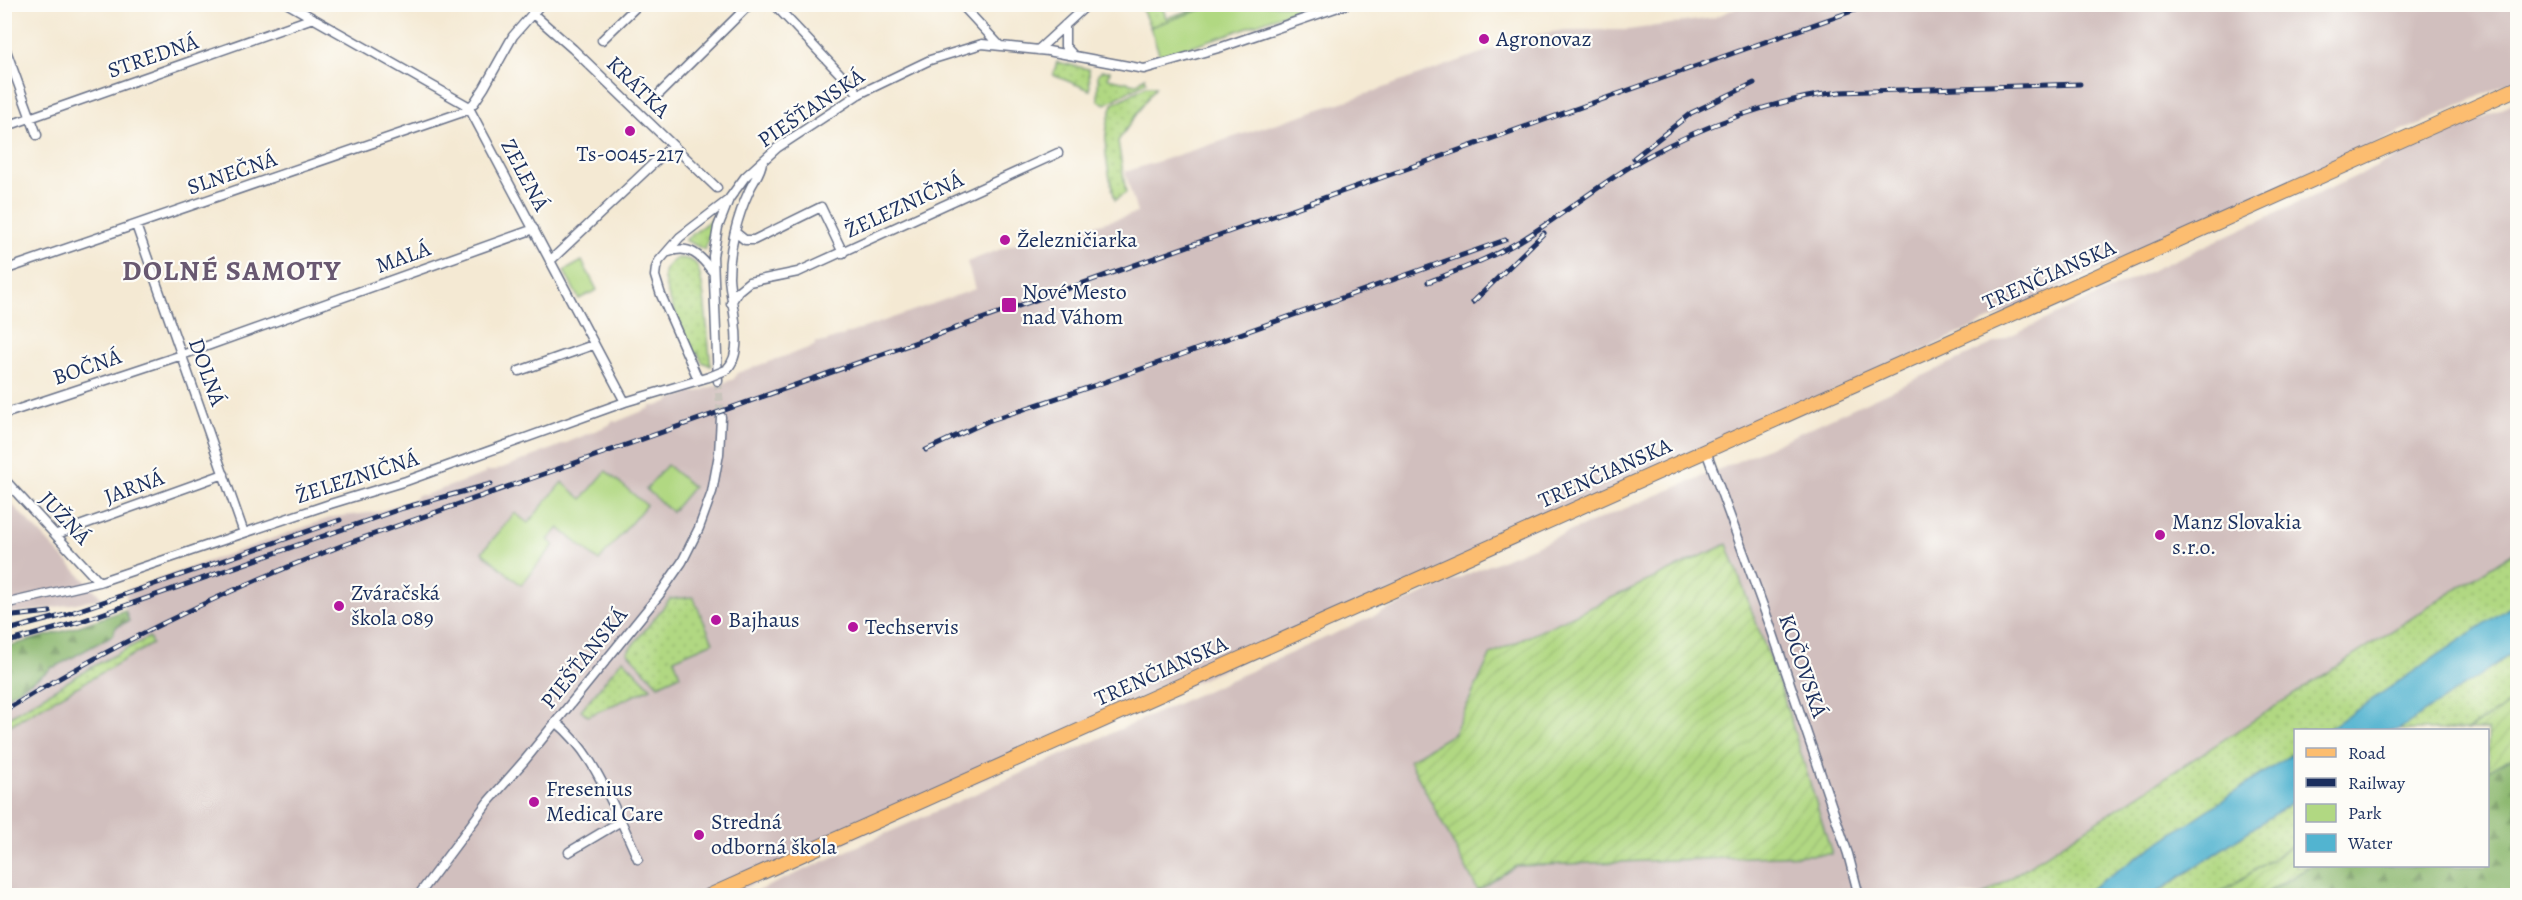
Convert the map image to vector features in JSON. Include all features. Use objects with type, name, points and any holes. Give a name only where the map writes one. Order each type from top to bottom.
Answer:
[{"type":"main road","name":"TRENČIANSKA","points":[[709,896],[2517,88]]},
{"type":"street","points":[[288,4],[468,106],[474,103],[484,88],[513,36],[541,4]]},
{"type":"street","name":"KRÁTKA","points":[[602,40],[639,4]]},
{"type":"street","points":[[660,93],[750,4]]},
{"type":"street","points":[[774,4],[859,94]]},
{"type":"street","points":[[961,4],[999,45]]},
{"type":"street","points":[[1038,50],[1088,4]]},
{"type":"street","name":"PIEŠŤANSKÁ","points":[[718,381],[712,271],[717,234],[729,199],[746,177],[794,135],[859,94],[906,70],[953,51],[982,44],[1038,50],[1144,69],[1222,47],[1347,4]]},
{"type":"street","name":"KRÁTKA","points":[[532,13],[573,49],[717,188]]},
{"type":"street","name":"STREDNÁ","points":[[4,127],[313,18]]},
{"type":"street","points":[[1065,25],[1065,46],[1074,56]]},
{"type":"street","points":[[4,45],[37,135]]},
{"type":"street","name":"SLNEČNÁ","points":[[4,270],[463,112],[468,106]]},
{"type":"street","name":"ZELENÁ","points":[[468,106],[625,402]]},
{"type":"street","points":[[549,261],[672,146]]},
{"type":"street","name":"ŽELEZNIČNÁ","points":[[4,604],[99,582],[406,481],[625,402],[726,370],[736,354],[731,303],[743,285],[798,272],[843,254],[1058,153]]},
{"type":"street","points":[[731,303],[729,275],[735,232],[742,208],[761,170],[762,162]]},
{"type":"street","points":[[698,379],[670,317],[655,276],[659,261],[680,237],[729,199]]},
{"type":"street","points":[[735,232],[745,240],[754,240],[821,207],[843,254]]},
{"type":"street","name":"DOLNÁ","points":[[136,225],[244,533]]},
{"type":"street","name":"MALÁ","points":[[182,355],[534,229]]},
{"type":"street","points":[[669,252],[681,249],[695,253],[712,271]]},
{"type":"street","points":[[519,371],[593,345]]},
{"type":"street","name":"BOČNÁ","points":[[4,414],[182,355]]},
{"type":"street","name":"PIEŠŤANSKÁ","points":[[418,896],[488,802],[659,595],[687,553],[712,492],[719,454],[721,417]]},
{"type":"street","name":"KOČOVSKÁ","points":[[1706,450],[1774,635],[1848,854],[1858,896]]},
{"type":"street","name":"JARNÁ","points":[[57,534],[224,474]]},
{"type":"street","name":"JUŽNÁ","points":[[4,479],[99,582]]},
{"type":"street","points":[[556,722],[577,742],[594,766],[638,859]]},
{"type":"street","points":[[569,852],[621,820]]},
{"type":"shaded area","points":[[1745,4],[2517,5],[2517,79],[729,895],[5,895],[5,728],[152,644],[150,638],[92,667],[5,719],[5,698],[52,666],[55,667],[113,636],[116,627],[129,621],[125,610],[127,590],[333,517],[377,512],[415,499],[417,495],[425,495],[484,474],[486,471],[494,471],[540,454],[542,451],[547,451],[651,406],[657,406],[690,392],[697,392],[734,379],[737,373],[814,346],[816,342],[824,342],[975,289],[967,262],[1040,234],[1050,238],[1137,213],[1125,172],[1352,99],[1529,36],[1564,30],[1628,30],[1713,18]]},
{"type":"shaded area","points":[[2517,102],[2517,550],[1982,895],[746,896],[1468,574],[1734,463]]},
{"type":"shaded area","points":[[4,496],[102,598],[41,610],[5,614]]},
{"type":"green space","points":[[1140,5],[1162,5],[1166,18],[1197,8],[1196,5],[1203,5],[1204,8],[1150,27]]},
{"type":"green space","points":[[1214,5],[1309,5],[1160,56],[1150,27]]},
{"type":"green space","points":[[1057,62],[1089,69],[1090,90],[1053,75]]},
{"type":"green space","points":[[1101,71],[1110,71],[1108,78],[1136,84],[1145,77],[1146,82],[1106,104],[1098,101],[1098,74]]},
{"type":"green space","points":[[1146,86],[1156,86],[1118,141],[1126,193],[1115,200],[1106,152],[1109,117],[1113,104]]},
{"type":"green space","points":[[714,217],[705,250],[685,240]]},
{"type":"green space","points":[[677,258],[695,263],[698,270],[704,295],[711,366],[702,362],[698,353],[694,354],[666,289],[664,272]]},
{"type":"green space","points":[[582,261],[597,290],[579,299],[564,271]]},
{"type":"green space","points":[[667,465],[693,487],[672,512],[646,489]]},
{"type":"green space","points":[[606,471],[646,505],[599,561],[559,528],[548,540],[554,545],[521,585],[482,552],[515,513],[528,523],[562,482],[582,499]]},
{"type":"green space","points":[[1727,544],[1783,695],[1832,854],[1516,866],[1478,891],[1409,760],[1454,733],[1491,654]]},
{"type":"green space","points":[[2517,550],[2517,602],[2328,729],[2294,729],[2294,753],[2081,895],[1982,896]]},
{"type":"green space","points":[[693,597],[713,642],[674,659],[680,675],[658,685],[627,652],[670,599]]},
{"type":"green space","points":[[125,610],[129,621],[116,627],[113,635],[52,667],[5,698],[5,647],[67,630]]},
{"type":"green space","points":[[149,637],[152,644],[5,728],[5,719],[92,667]]},
{"type":"green space","points":[[2517,650],[2517,699],[2469,729],[2399,729]]},
{"type":"green space","points":[[623,659],[651,688],[588,716],[581,710]]},
{"type":"green space","points":[[2517,699],[2517,755],[2489,769],[2489,729],[2469,729]]},
{"type":"green space","points":[[2517,755],[2517,895],[2263,896],[2308,867],[2489,867],[2489,769]]},
{"type":"green space","points":[[2294,801],[2294,845],[2217,895],[2153,896]]},
{"type":"green space","points":[[2294,845],[2294,867],[2308,867],[2263,895],[2217,895]]},
{"type":"water","points":[[2517,602],[2517,650],[2399,729],[2328,729]]},
{"type":"water","points":[[2294,753],[2294,801],[2153,895],[2081,895]]},
{"type":"tunnel","points":[[718,381],[721,417]]},
{"type":"railway","points":[[4,711],[45,686],[171,619],[346,544],[1872,4]]},
{"type":"railway","points":[[1634,158],[1691,113],[1754,83]]},
{"type":"railway","points":[[1428,282],[1520,241],[1646,157],[1691,135],[1765,107],[1840,92],[2080,84]]},
{"type":"railway","points":[[1473,302],[1544,233]]},
{"type":"railway","points":[[926,450],[988,421],[1505,240]]},
{"type":"railway","points":[[4,643],[79,622],[403,508],[491,484]]},
{"type":"railway","points":[[4,631],[65,615],[340,520]]},
{"type":"railway","points":[[4,617],[50,612]]},
{"type":"place","name":"Agronovaz","points":[[1484,39]]},
{"type":"place","name":"Ts-0045-217","points":[[630,131]]},
{"type":"place","name":"Železničiarka","points":[[1005,240]]},
{"type":"place","name":"Nové Mesto nad Váhom","points":[[1009,305]]},
{"type":"place","name":"Manz Slovakia s.r.o.","points":[[2160,535]]},
{"type":"place","name":"Zváračská škola 089","points":[[339,606]]},
{"type":"place","name":"Bajhaus","points":[[716,620]]},
{"type":"place","name":"Techservis","points":[[853,627]]},
{"type":"place","name":"Fresenius Medical Care","points":[[534,802]]},
{"type":"place","name":"Stredná odborná škola","points":[[699,835]]},
{"type":"district","name":"DOLNÉ SAMOTY","points":[[232,271]]}]
